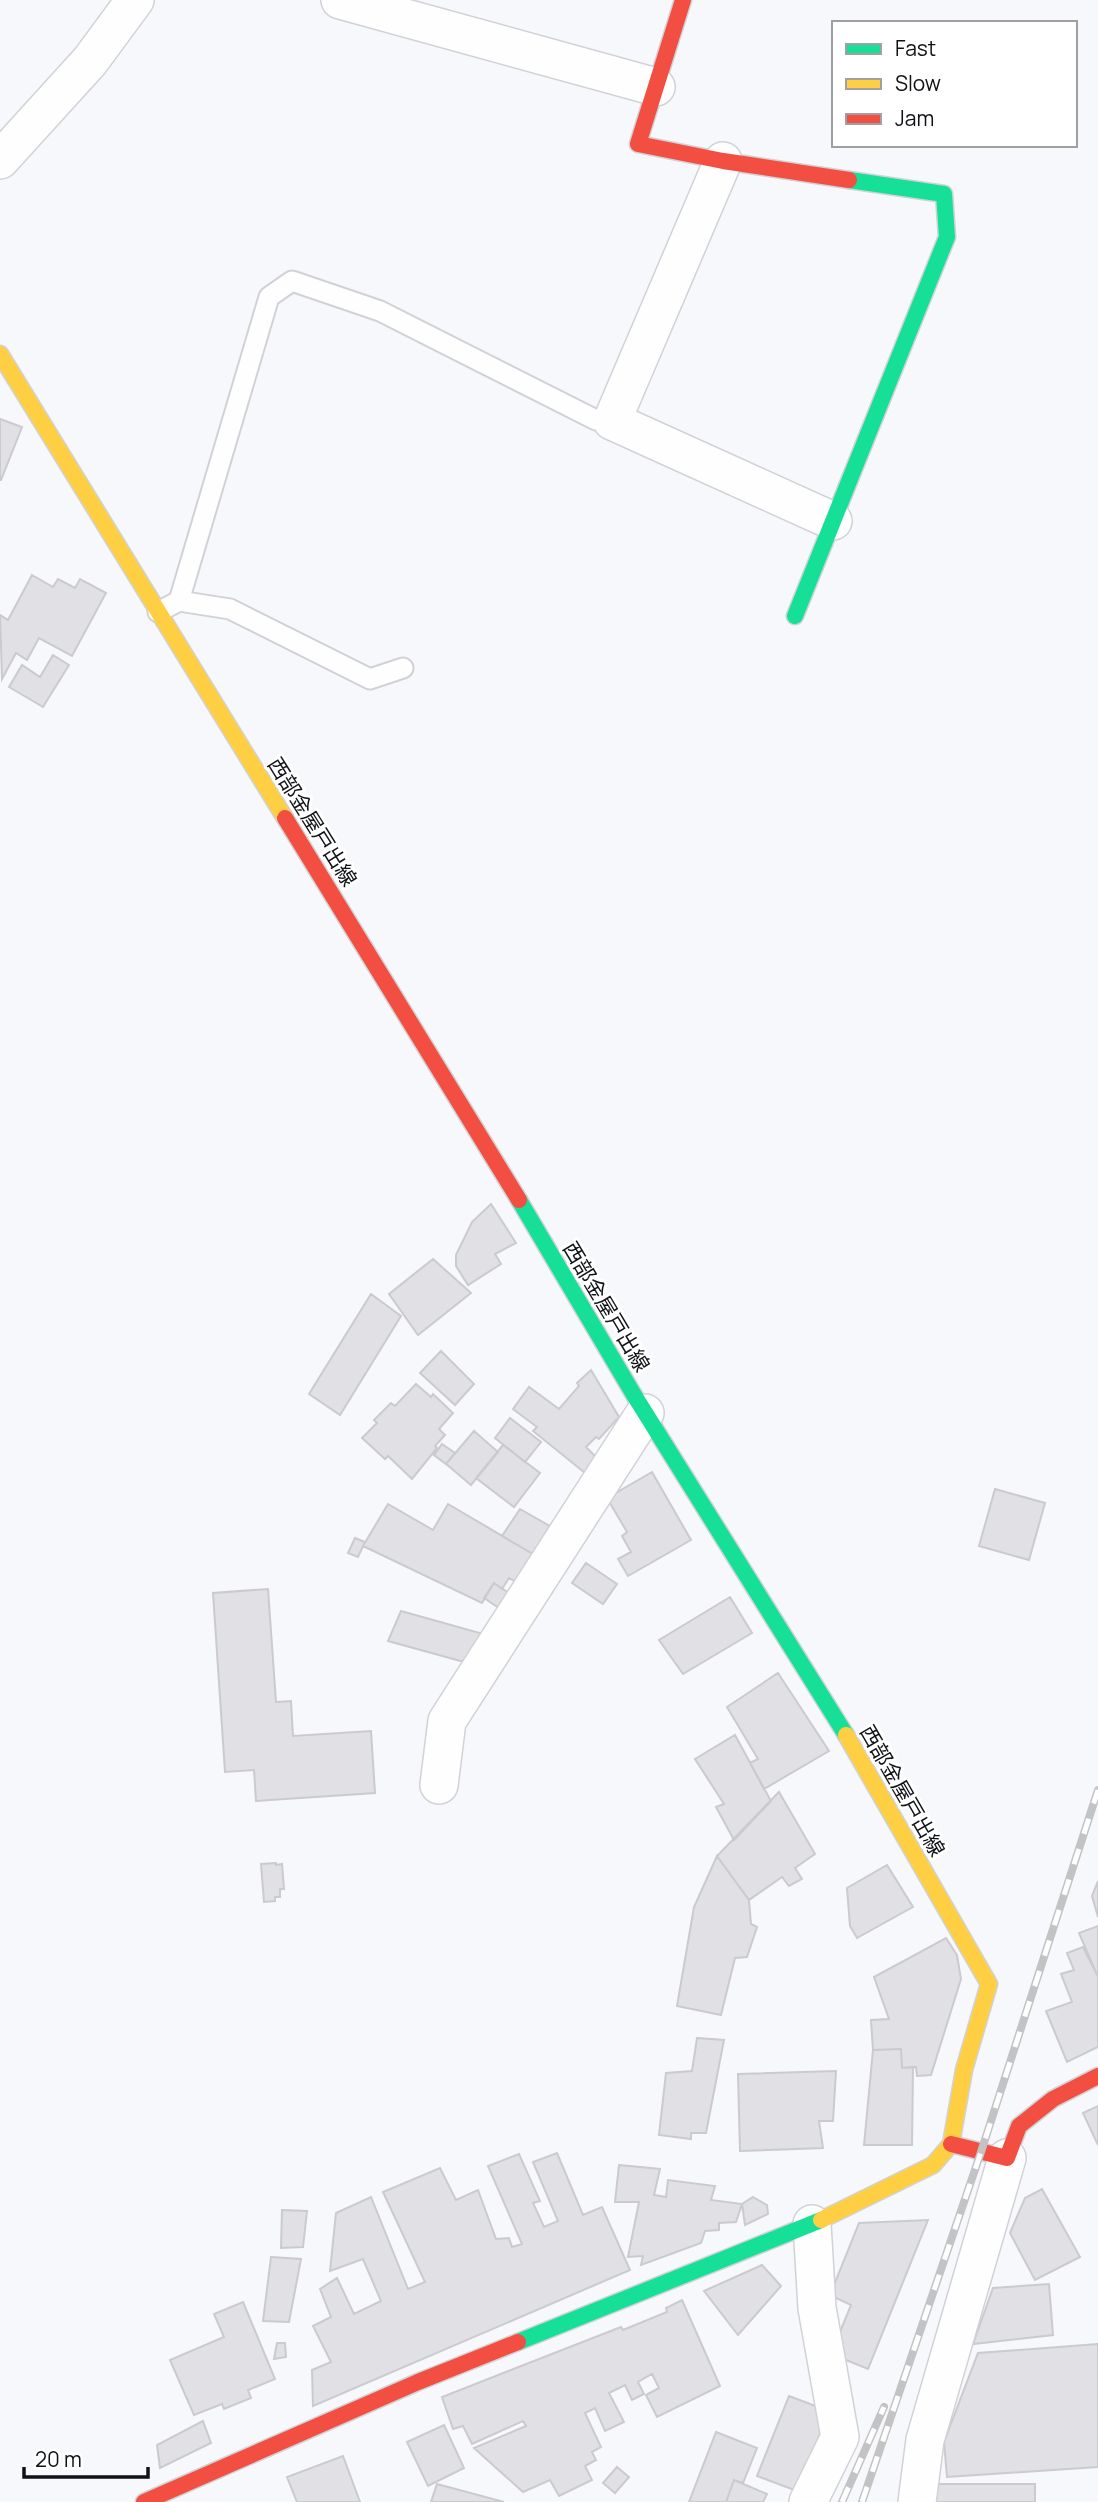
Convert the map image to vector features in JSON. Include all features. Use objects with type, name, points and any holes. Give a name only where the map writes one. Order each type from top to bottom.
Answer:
[{"type":"main road","points":[[682,0],[638,144],[723,161],[944,194],[947,237],[795,615]]},
{"type":"main road","name":"西部金屋戸出線","points":[[0,354],[495,1160],[645,1413],[861,1759],[989,1984],[964,2070],[951,2144]]},
{"type":"main road","points":[[144,2502],[418,2382],[811,2224],[933,2165],[951,2144],[1007,2158],[1019,2126],[1053,2099],[1098,2076]]},
{"type":"street","points":[[0,160],[90,61],[135,0]]},
{"type":"street","points":[[340,0],[656,87]]},
{"type":"street","points":[[723,161],[612,421],[833,521]]},
{"type":"street","points":[[439,1785],[447,1721],[645,1413]]},
{"type":"street","points":[[917,2502],[925,2440],[1007,2158]]},
{"type":"street","points":[[808,2502],[840,2437],[817,2308],[811,2224]]},
{"type":"lane","points":[[179,601],[269,298],[292,281],[380,311],[596,419],[612,421]]},
{"type":"lane","points":[[158,612],[179,601],[230,609],[370,679],[403,668]]},
{"type":"building","points":[[0,419],[22,427],[1,480],[0,480]]},
{"type":"building","points":[[32,575],[53,587],[58,579],[75,588],[80,579],[106,593],[72,656],[39,638],[27,660],[16,653],[2,679],[0,615],[8,620]]},
{"type":"building","points":[[53,655],[69,665],[43,707],[9,687],[22,665],[40,677]]},
{"type":"building","points":[[491,1204],[516,1243],[495,1254],[501,1264],[468,1285],[456,1266],[456,1255],[472,1222]]},
{"type":"building","points":[[433,1259],[471,1293],[418,1335],[389,1294]]},
{"type":"building","points":[[371,1294],[401,1316],[340,1415],[309,1394]]},
{"type":"building","points":[[441,1351],[474,1384],[455,1405],[420,1373]]},
{"type":"building","points":[[591,1370],[619,1417],[599,1439],[596,1437],[586,1447],[598,1459],[585,1473],[533,1431],[537,1427],[513,1409],[529,1387],[559,1409],[579,1386],[577,1383]]},
{"type":"building","points":[[416,1384],[431,1397],[433,1394],[453,1413],[439,1429],[445,1435],[435,1446],[437,1448],[412,1479],[388,1456],[385,1459],[362,1438],[377,1423],[374,1420],[391,1403],[395,1406]]},
{"type":"building","points":[[510,1418],[541,1442],[525,1462],[495,1438]]},
{"type":"building","points":[[474,1431],[498,1452],[471,1485],[446,1464]]},
{"type":"building","points":[[442,1444],[455,1453],[446,1464],[434,1455]]},
{"type":"building","points":[[503,1445],[540,1473],[514,1507],[476,1478]]},
{"type":"building","points":[[652,1472],[691,1540],[628,1576],[618,1559],[631,1552],[622,1536],[627,1532],[607,1498]]},
{"type":"building","points":[[995,1489],[1045,1503],[1029,1560],[979,1546]]},
{"type":"building","points":[[388,1504],[433,1530],[448,1504],[533,1554],[516,1582],[509,1578],[502,1589],[494,1583],[482,1603],[363,1546]]},
{"type":"building","points":[[520,1509],[555,1529],[533,1554],[502,1536]]},
{"type":"building","points":[[355,1538],[365,1542],[358,1557],[348,1553]]},
{"type":"building","points":[[586,1563],[617,1584],[603,1604],[572,1583]]},
{"type":"building","points":[[494,1583],[512,1595],[502,1610],[484,1598]]},
{"type":"building","points":[[268,1589],[276,1702],[291,1701],[293,1736],[371,1731],[375,1793],[256,1801],[254,1770],[225,1772],[213,1593]]},
{"type":"building","points":[[730,1597],[752,1633],[683,1674],[659,1640]]},
{"type":"building","points":[[401,1611],[487,1635],[468,1663],[388,1641]]},
{"type":"building","points":[[778,1673],[829,1751],[764,1789],[750,1763],[758,1759],[727,1707]]},
{"type":"building","points":[[735,1735],[771,1801],[734,1840],[716,1807],[724,1804],[695,1759]]},
{"type":"building","points":[[779,1792],[815,1854],[795,1868],[802,1879],[789,1886],[782,1877],[749,1900],[717,1856]]},
{"type":"building","points":[[717,1856],[749,1900],[751,1924],[757,1927],[747,1957],[735,1958],[721,2015],[677,2006],[694,1907]]},
{"type":"building","points":[[261,1864],[282,1864],[284,1889],[280,1889],[280,1897],[275,1897],[275,1901],[264,1902]]},
{"type":"building","points":[[887,1865],[913,1907],[857,1938],[850,1926],[847,1888]]},
{"type":"building","points":[[1098,1881],[1098,1917],[1092,1896]]},
{"type":"building","points":[[1098,1926],[1098,1977],[1079,1933]]},
{"type":"building","points":[[946,1938],[957,1955],[961,1979],[931,2075],[917,2076],[916,2067],[902,2068],[901,2049],[873,2050],[871,2020],[889,2019],[874,1977]]},
{"type":"building","points":[[1083,1947],[1098,1977],[1098,2047],[1067,2062],[1046,2011],[1072,2002],[1061,1974],[1074,1970],[1067,1953]]},
{"type":"building","points":[[697,2038],[724,2040],[706,2133],[691,2133],[691,2139],[659,2135],[666,2073],[692,2071]]},
{"type":"building","points":[[901,2049],[902,2068],[913,2067],[912,2145],[864,2145],[873,2050]]},
{"type":"building","points":[[836,2071],[833,2121],[819,2121],[823,2148],[740,2151],[738,2074]]},
{"type":"building","points":[[1098,2106],[1098,2145],[1083,2113]]},
{"type":"building","points":[[557,2153],[583,2215],[602,2207],[630,2270],[313,2406],[312,2370],[331,2362],[313,2326],[331,2317],[320,2289],[337,2278],[354,2314],[381,2301],[363,2259],[330,2271],[336,2213],[371,2197],[408,2289],[425,2282],[383,2192],[440,2168],[456,2200],[478,2190],[496,2239],[509,2238],[512,2247],[522,2244],[488,2166],[519,2154],[540,2201],[533,2203],[544,2227],[558,2221],[533,2162]]},
{"type":"building","points":[[619,2165],[660,2169],[654,2195],[666,2197],[668,2180],[715,2186],[711,2200],[742,2204],[736,2222],[719,2223],[719,2230],[705,2231],[701,2243],[641,2265],[643,2256],[628,2257],[639,2202],[615,2202]]},
{"type":"building","points":[[1042,2189],[1080,2257],[1035,2280],[1010,2233],[1025,2198]]},
{"type":"building","points":[[753,2197],[767,2205],[768,2214],[745,2225],[742,2204]]},
{"type":"building","points":[[282,2210],[307,2211],[303,2247],[281,2248]]},
{"type":"building","points":[[928,2220],[868,2369],[831,2354],[851,2305],[830,2295],[859,2223]]},
{"type":"building","points":[[271,2257],[301,2259],[289,2322],[263,2321]]},
{"type":"building","points":[[762,2265],[781,2286],[738,2335],[704,2291]]},
{"type":"building","points":[[1049,2284],[1053,2335],[973,2344],[993,2288]]},
{"type":"building","points":[[682,2300],[720,2386],[657,2417],[646,2395],[659,2388],[652,2374],[638,2382],[644,2394],[632,2400],[625,2385],[609,2393],[624,2422],[605,2431],[595,2408],[585,2413],[601,2447],[592,2452],[596,2460],[585,2466],[592,2480],[559,2496],[550,2480],[523,2492],[474,2448],[526,2426],[523,2421],[472,2444],[463,2426],[453,2429],[442,2397],[621,2327],[623,2330],[667,2312],[666,2308]]},
{"type":"building","points":[[243,2302],[275,2379],[248,2390],[251,2398],[224,2409],[222,2404],[194,2415],[170,2360],[224,2337],[214,2314]]},
{"type":"building","points":[[277,2343],[285,2343],[286,2357],[274,2359]]},
{"type":"building","points":[[1098,2344],[1098,2467],[947,2477],[944,2442],[978,2353]]},
{"type":"building","points":[[789,2396],[829,2411],[797,2491],[757,2476]]},
{"type":"building","points":[[203,2421],[211,2443],[160,2468],[157,2445]]},
{"type":"building","points":[[444,2425],[464,2468],[428,2486],[407,2442]]},
{"type":"building","points":[[716,2432],[757,2448],[743,2483],[734,2480],[726,2502],[689,2502]]},
{"type":"building","points":[[343,2456],[360,2502],[297,2502],[287,2477]]},
{"type":"building","points":[[617,2467],[629,2477],[615,2493],[603,2483]]},
{"type":"building","points":[[734,2480],[767,2494],[763,2502],[726,2502]]},
{"type":"building","points":[[437,2484],[504,2502],[431,2502]]},
{"type":"building","points":[[935,2484],[1035,2484],[1035,2502],[936,2502]]},
{"type":"railway","points":[[862,2502],[981,2152],[1098,1790]]},
{"type":"railway","points":[[842,2502],[884,2407]]},
{"type":"traffic: fast","points":[[795,616],[947,237],[944,194],[849,180]]},
{"type":"traffic: fast","points":[[519,1200],[634,1395],[846,1735]]},
{"type":"traffic: fast","points":[[518,2342],[821,2220]]},
{"type":"traffic: slow","points":[[0,354],[285,818]]},
{"type":"traffic: slow","points":[[821,2220],[933,2165],[951,2144],[964,2070],[989,1984],[846,1735]]},
{"type":"traffic: jam","points":[[683,0],[638,144],[723,161],[849,180]]},
{"type":"traffic: jam","points":[[285,818],[519,1200]]},
{"type":"traffic: jam","points":[[951,2144],[1007,2158],[1019,2126],[1053,2099],[1098,2076]]},
{"type":"traffic: jam","points":[[144,2502],[418,2382],[518,2342]]}]
